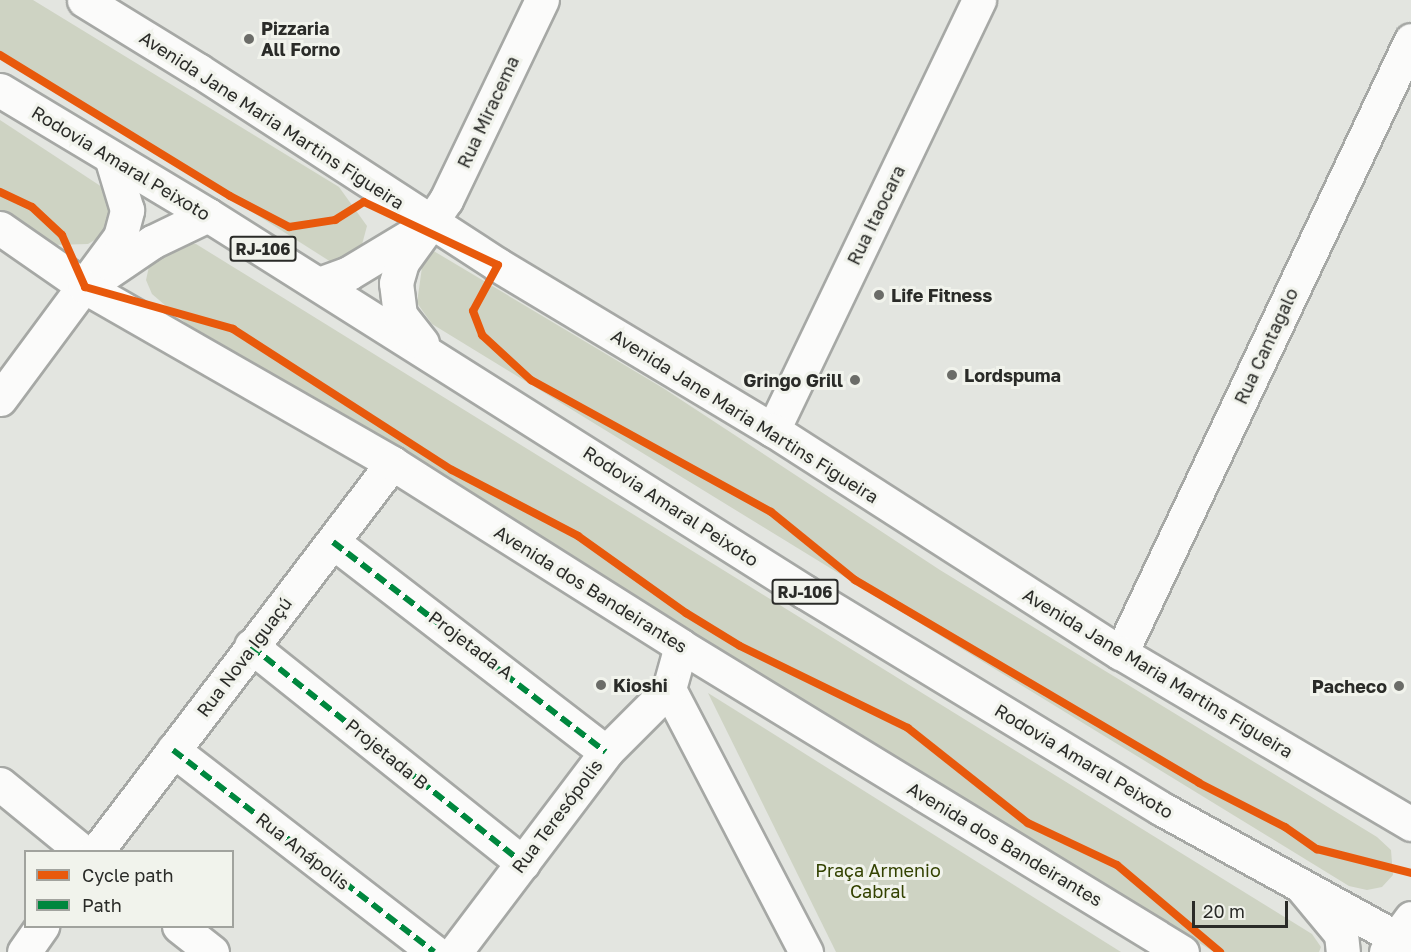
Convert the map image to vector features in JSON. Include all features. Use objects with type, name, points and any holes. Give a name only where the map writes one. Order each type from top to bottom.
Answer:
[{"type":"main road","name":"Avenida Jane Maria Martins Figueira","points":[[84,0],[198,69],[431,222],[773,430],[1121,653],[1411,824]]},
{"type":"main road","name":"Rua Miracema","points":[[433,356],[400,315],[396,283],[402,262],[446,200],[542,0]]},
{"type":"main road","name":"Rua Itaocara","points":[[773,430],[979,0]]},
{"type":"main road","name":"Rua Cantagalo","points":[[1121,653],[1411,40]]},
{"type":"main road","name":"Rodovia Amaral Peixoto","points":[[0,90],[319,284],[815,598],[1162,809],[1402,939]]},
{"type":"main road","points":[[0,399],[120,237],[127,210],[111,157]]},
{"type":"main road","points":[[85,287],[152,242],[208,215]]},
{"type":"main road","points":[[319,284],[349,273],[431,222]]},
{"type":"main road","name":"Avenida dos Bandeirantes","points":[[0,228],[85,287],[392,464],[681,646],[1182,952]]},
{"type":"main road","name":"Rua Nova Iguaçú","points":[[98,850],[392,464]]},
{"type":"main road","name":"Projetada A","points":[[333,542],[606,752]]},
{"type":"main road","name":"Projetada B","points":[[251,646],[523,863]]},
{"type":"main road","points":[[681,646],[669,689],[806,952]]},
{"type":"main road","name":"Rua Teresópolis","points":[[455,952],[606,752],[669,689]]},
{"type":"main road","name":"Rua Anápolis","points":[[173,750],[434,952]]},
{"type":"main road","points":[[0,784],[81,850]]},
{"type":"main road","points":[[1300,885],[1341,934],[1343,952]]},
{"type":"main road","points":[[24,952],[41,928]]},
{"type":"main road","points":[[180,928],[212,952]]},
{"type":"green space","points":[[0,0],[33,0],[339,187],[367,226],[360,252],[331,262],[0,51]]},
{"type":"green space","points":[[0,120],[102,187],[109,201],[108,223],[98,238],[88,244],[52,245],[0,211]]},
{"type":"green space","points":[[175,241],[196,244],[1312,934],[1321,947],[1319,952],[1214,952],[195,331],[152,294],[146,280],[150,262]]},
{"type":"green space","points":[[432,250],[663,388],[940,570],[1377,837],[1391,850],[1393,875],[1382,887],[1367,890],[1349,886],[432,324],[417,303],[423,260]]},
{"type":"green space","name":"Praça Armenio Cabral","points":[[708,693],[1121,952],[836,952]]},
{"type":"marked path","points":[[333,542],[606,752]]},
{"type":"marked path","points":[[251,646],[523,863]]},
{"type":"marked path","points":[[173,750],[434,952]]},
{"type":"cycle path","points":[[0,55],[230,196],[289,227],[335,220],[364,202],[498,265],[473,311],[482,335],[531,380],[771,512],[855,580],[1199,783],[1285,827],[1317,849],[1411,873]]},
{"type":"cycle path","points":[[0,192],[32,207],[62,235],[85,287],[233,329],[452,470],[578,536],[686,613],[740,646],[908,728],[1028,823],[1117,865],[1220,952]]},
{"type":"place","name":"Pizzaria All Forno","points":[[249,39]]},
{"type":"place","name":"Life Fitness","points":[[879,295]]},
{"type":"place","name":"Lordspuma","points":[[952,375]]},
{"type":"place","name":"Gringo Grill","points":[[855,380]]},
{"type":"place","name":"Kioshi","points":[[601,685]]},
{"type":"place","name":"Pacheco","points":[[1399,686]]}]
